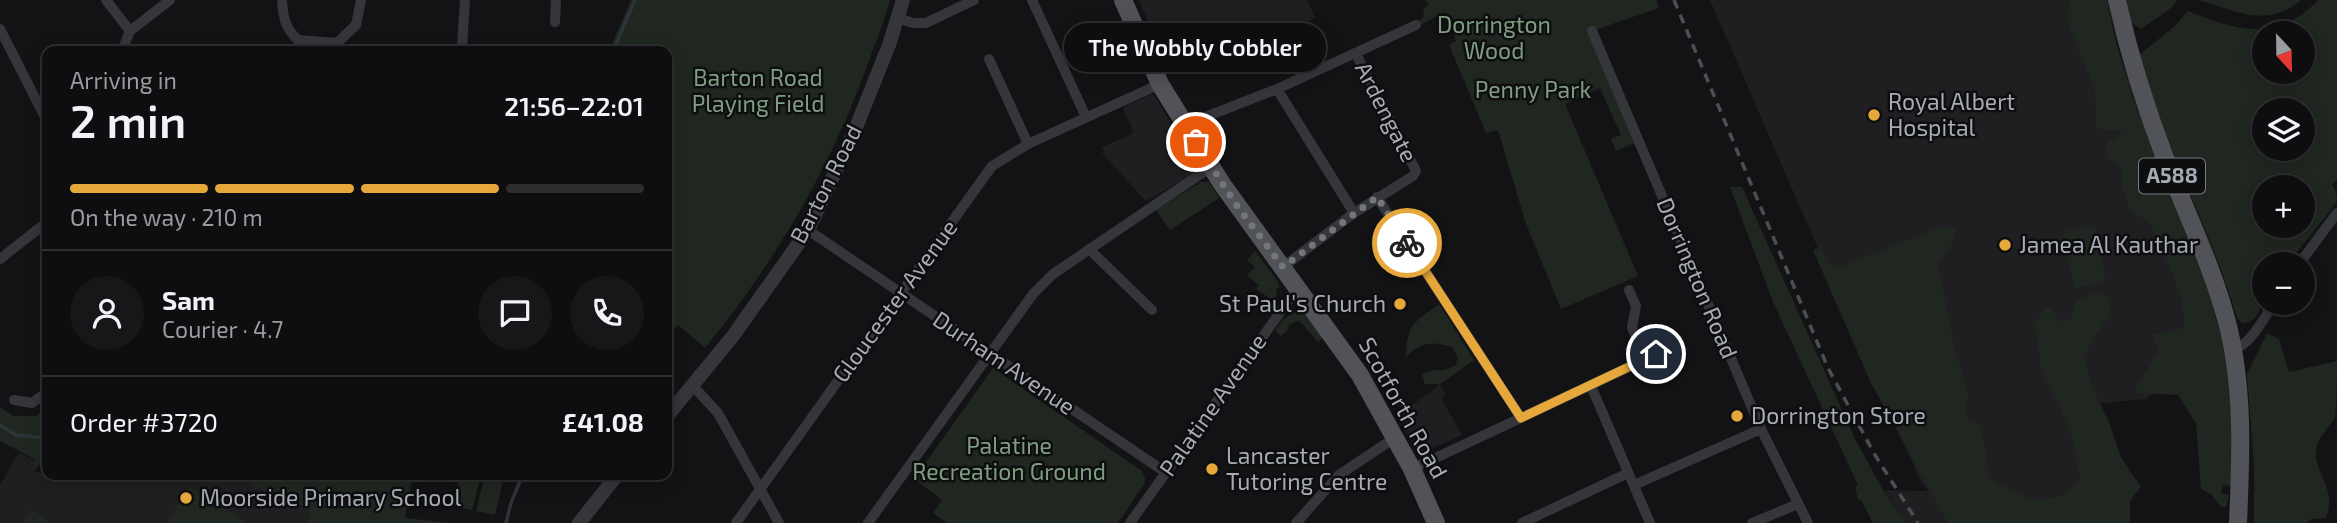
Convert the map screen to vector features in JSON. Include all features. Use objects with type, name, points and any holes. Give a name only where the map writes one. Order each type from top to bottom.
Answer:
[{"type":"main road","name":"Scotforth Road","points":[[1123,0],[1160,84],[1235,203],[1349,357],[1396,438],[1436,523]]},
{"type":"main road","name":"A588","points":[[2117,0],[2126,42],[2148,111],[2212,271],[2228,324],[2242,426],[2238,523]]},
{"type":"street","points":[[106,0],[130,31]]},
{"type":"street","points":[[124,46],[130,31],[170,0]]},
{"type":"street","points":[[282,0],[284,20],[289,32],[298,40],[338,43],[356,25],[361,0]]},
{"type":"street","points":[[462,46],[465,0]]},
{"type":"street","points":[[555,22],[556,0]]},
{"type":"street","name":"Barton Road","points":[[672,410],[733,336],[808,230],[855,130],[903,0]]},
{"type":"street","points":[[898,18],[913,23],[926,23],[974,0]]},
{"type":"street","points":[[1032,0],[1087,117]]},
{"type":"street","points":[[1185,125],[1277,89],[1416,25]]},
{"type":"street","points":[[0,29],[42,111]]},
{"type":"street","name":"Dorrington Road","points":[[1592,31],[1761,429],[1808,523]]},
{"type":"street","name":"Ardengate","points":[[1356,54],[1416,171],[1413,176],[1377,197]]},
{"type":"street","points":[[989,59],[1028,144]]},
{"type":"street","name":"Gloucester Avenue","points":[[736,523],[984,175],[1004,157],[1028,144],[1160,84]]},
{"type":"street","points":[[1277,89],[1354,213]]},
{"type":"street","points":[[868,523],[1033,294],[1053,274],[1211,167]]},
{"type":"street","points":[[1283,267],[1377,197],[1521,418]]},
{"type":"street","points":[[2308,252],[2337,213]]},
{"type":"street","points":[[0,259],[42,226]]},
{"type":"street","name":"Durham Avenue","points":[[808,230],[1165,472]]},
{"type":"street","points":[[1089,249],[1152,310]]},
{"type":"street","name":"Palatine Avenue","points":[[1130,523],[1297,287]]},
{"type":"street","points":[[1412,469],[1651,356],[1632,328],[1636,306],[1629,290]]},
{"type":"street","points":[[2232,350],[2238,348],[2254,332],[2266,315]]},
{"type":"street","points":[[692,385],[718,413],[779,523]]},
{"type":"street","points":[[1591,386],[1650,523]]},
{"type":"street","points":[[14,400],[32,403],[42,396]]},
{"type":"street","points":[[1634,485],[1761,429]]},
{"type":"street","points":[[1296,523],[1339,475],[1396,438]]},
{"type":"street","points":[[1522,523],[1628,473]]},
{"type":"street","points":[[579,523],[613,480]]},
{"type":"street","points":[[1752,523],[1798,503]]},
{"type":"shaded area","points":[[1307,0],[1315,18],[1171,74],[1139,1]]},
{"type":"shaded area","name":"Jamea Al Kauthar","points":[[1710,0],[2107,0],[2117,45],[2142,123],[2206,279],[2161,387],[2146,399],[2084,405],[2109,523],[1907,523],[1884,490],[1928,491],[1920,480],[1870,368]]},
{"type":"shaded area","points":[[1153,94],[1199,167],[1198,171],[1146,201],[1102,153],[1102,147],[1132,134],[1123,107]]},
{"type":"shaded area","points":[[1440,384],[1446,395],[1441,398],[1462,435],[1418,455],[1398,416]]},
{"type":"shaded area","name":"Moorside Primary School","points":[[19,453],[36,461],[31,468],[40,473],[42,471],[42,480],[296,480],[294,504],[309,505],[309,523],[0,523],[0,485]]},
{"type":"green space","name":"Barton Road Playing Field","points":[[631,0],[890,0],[852,104],[818,178],[755,282],[705,348],[678,325],[672,332],[672,46],[611,46]]},
{"type":"green space","points":[[1426,0],[1656,0],[1659,8],[1592,31],[1639,141],[1616,151],[1611,139],[1621,135],[1600,88],[1565,104],[1638,276],[1561,309],[1526,224],[1498,130],[1486,133],[1449,45],[1456,41],[1445,12],[1416,27],[1415,24],[1423,18],[1424,8],[1429,5]]},
{"type":"green space","points":[[2069,0],[2107,0],[2127,81],[2205,277],[2229,380],[2233,450],[2231,486],[2223,485],[2221,493],[2229,495],[2226,507],[2221,507],[2212,495],[2201,489],[2196,424],[2178,395],[2133,393],[2159,350],[2152,335],[2185,326],[2180,294],[2151,225],[2129,208],[2122,186],[2122,167],[2105,157],[2108,142],[2123,134],[2117,129],[2108,131],[2096,128],[2095,89],[2068,24]]},
{"type":"green space","points":[[2127,0],[2177,0],[2171,8],[2141,29],[2132,23]]},
{"type":"green space","points":[[2199,0],[2301,0],[2289,9],[2264,16],[2238,12]]},
{"type":"green space","points":[[2318,0],[2337,0],[2337,179],[2332,185],[2337,200],[2315,230],[2315,175],[2252,175],[2252,238],[2309,238],[2298,252],[2252,252],[2252,315],[2257,315],[2242,323],[2237,318],[2214,252],[2161,122],[2139,55],[2175,26],[2188,11],[2223,24],[2252,29],[2252,84],[2315,84],[2315,21],[2291,21]]},
{"type":"green space","points":[[300,39],[341,46],[290,46]]},
{"type":"green space","points":[[1201,182],[1209,182],[1219,198],[1170,230],[1156,210]]},
{"type":"green space","points":[[1730,187],[1742,187],[1855,439],[1883,490],[1907,523],[1873,523],[1861,500],[1858,500],[1855,487],[1858,485],[1773,302]]},
{"type":"green space","points":[[2095,225],[2106,282],[2074,288],[2063,232]]},
{"type":"green space","points":[[1942,227],[1958,228],[1951,246],[1938,264],[1953,341],[1969,400],[1965,407],[1969,420],[1979,424],[1986,449],[1989,478],[2013,491],[2031,498],[2049,499],[2064,494],[2080,479],[2073,441],[2041,369],[2035,323],[2048,305],[2061,322],[2070,319],[2077,300],[2095,292],[2108,297],[2110,316],[2096,334],[2084,357],[2093,388],[2121,457],[2141,487],[2130,501],[2130,523],[1948,523],[1870,381],[1813,250],[1821,247],[1833,269]]},
{"type":"green space","points":[[1255,251],[1278,282],[1275,302],[1256,289],[1259,285],[1247,276],[1255,267],[1247,260]]},
{"type":"green space","points":[[1439,304],[1474,360],[1440,384],[1425,384],[1422,375],[1451,368],[1456,365],[1458,358],[1452,347],[1438,344],[1417,348],[1406,357],[1410,330]]},
{"type":"green space","points":[[1294,312],[1305,314],[1323,338],[1318,342],[1299,320],[1289,325],[1281,336],[1275,331],[1282,320]]},
{"type":"green space","points":[[2267,333],[2279,339],[2289,372],[2337,361],[2335,417],[2316,450],[2329,498],[2326,518],[2311,519],[2307,523],[2254,523],[2254,465],[2247,374]]},
{"type":"green space","name":"Palatine Recreation Ground","points":[[993,368],[1142,471],[1144,484],[1118,523],[947,523],[933,513],[942,500],[914,479]]},
{"type":"green space","points":[[0,407],[13,416],[37,416],[42,411],[42,461],[35,470],[31,468],[36,460],[0,441]]},
{"type":"green space","points":[[245,480],[412,480],[405,518],[450,523],[309,523],[309,505],[288,506]]},
{"type":"green space","points":[[460,480],[480,480],[472,510],[453,506]]},
{"type":"green space","points":[[484,480],[503,480],[495,515],[476,511]]},
{"type":"green space","points":[[191,486],[244,521],[243,523],[166,523]]},
{"type":"green space","points":[[31,509],[51,523],[22,523]]},
{"type":"waterway","points":[[615,46],[635,0]]},
{"type":"waterway","points":[[0,425],[16,435],[42,438]]},
{"type":"waterway","points":[[506,523],[521,480]]},
{"type":"railway","points":[[1674,0],[1828,368],[1875,455],[1918,523]]},
{"type":"way so far","points":[[1196,142],[1235,203],[1283,267],[1377,197],[1407,243]]},
{"type":"place","name":"Royal Albert Hospital","points":[[1874,115]]},
{"type":"place","name":"The Wobbly Cobbler","points":[[1196,142]]},
{"type":"place","name":"Jamea Al Kauthar","points":[[2005,245]]},
{"type":"place","name":"St Paul's Church","points":[[1400,304]]},
{"type":"place","name":"Dorrington Store","points":[[1737,416]]},
{"type":"place","name":"Lancaster Tutoring Centre","points":[[1212,469]]},
{"type":"place","name":"Moorside Primary School","points":[[186,498]]},
{"type":"route","points":[[1407,243],[1482,354],[1521,418],[1656,354]]},
{"type":"park label","name":"Dorrington Wood","points":[[1494,38]]},
{"type":"park label","name":"Penny Park","points":[[1533,90]]}]
